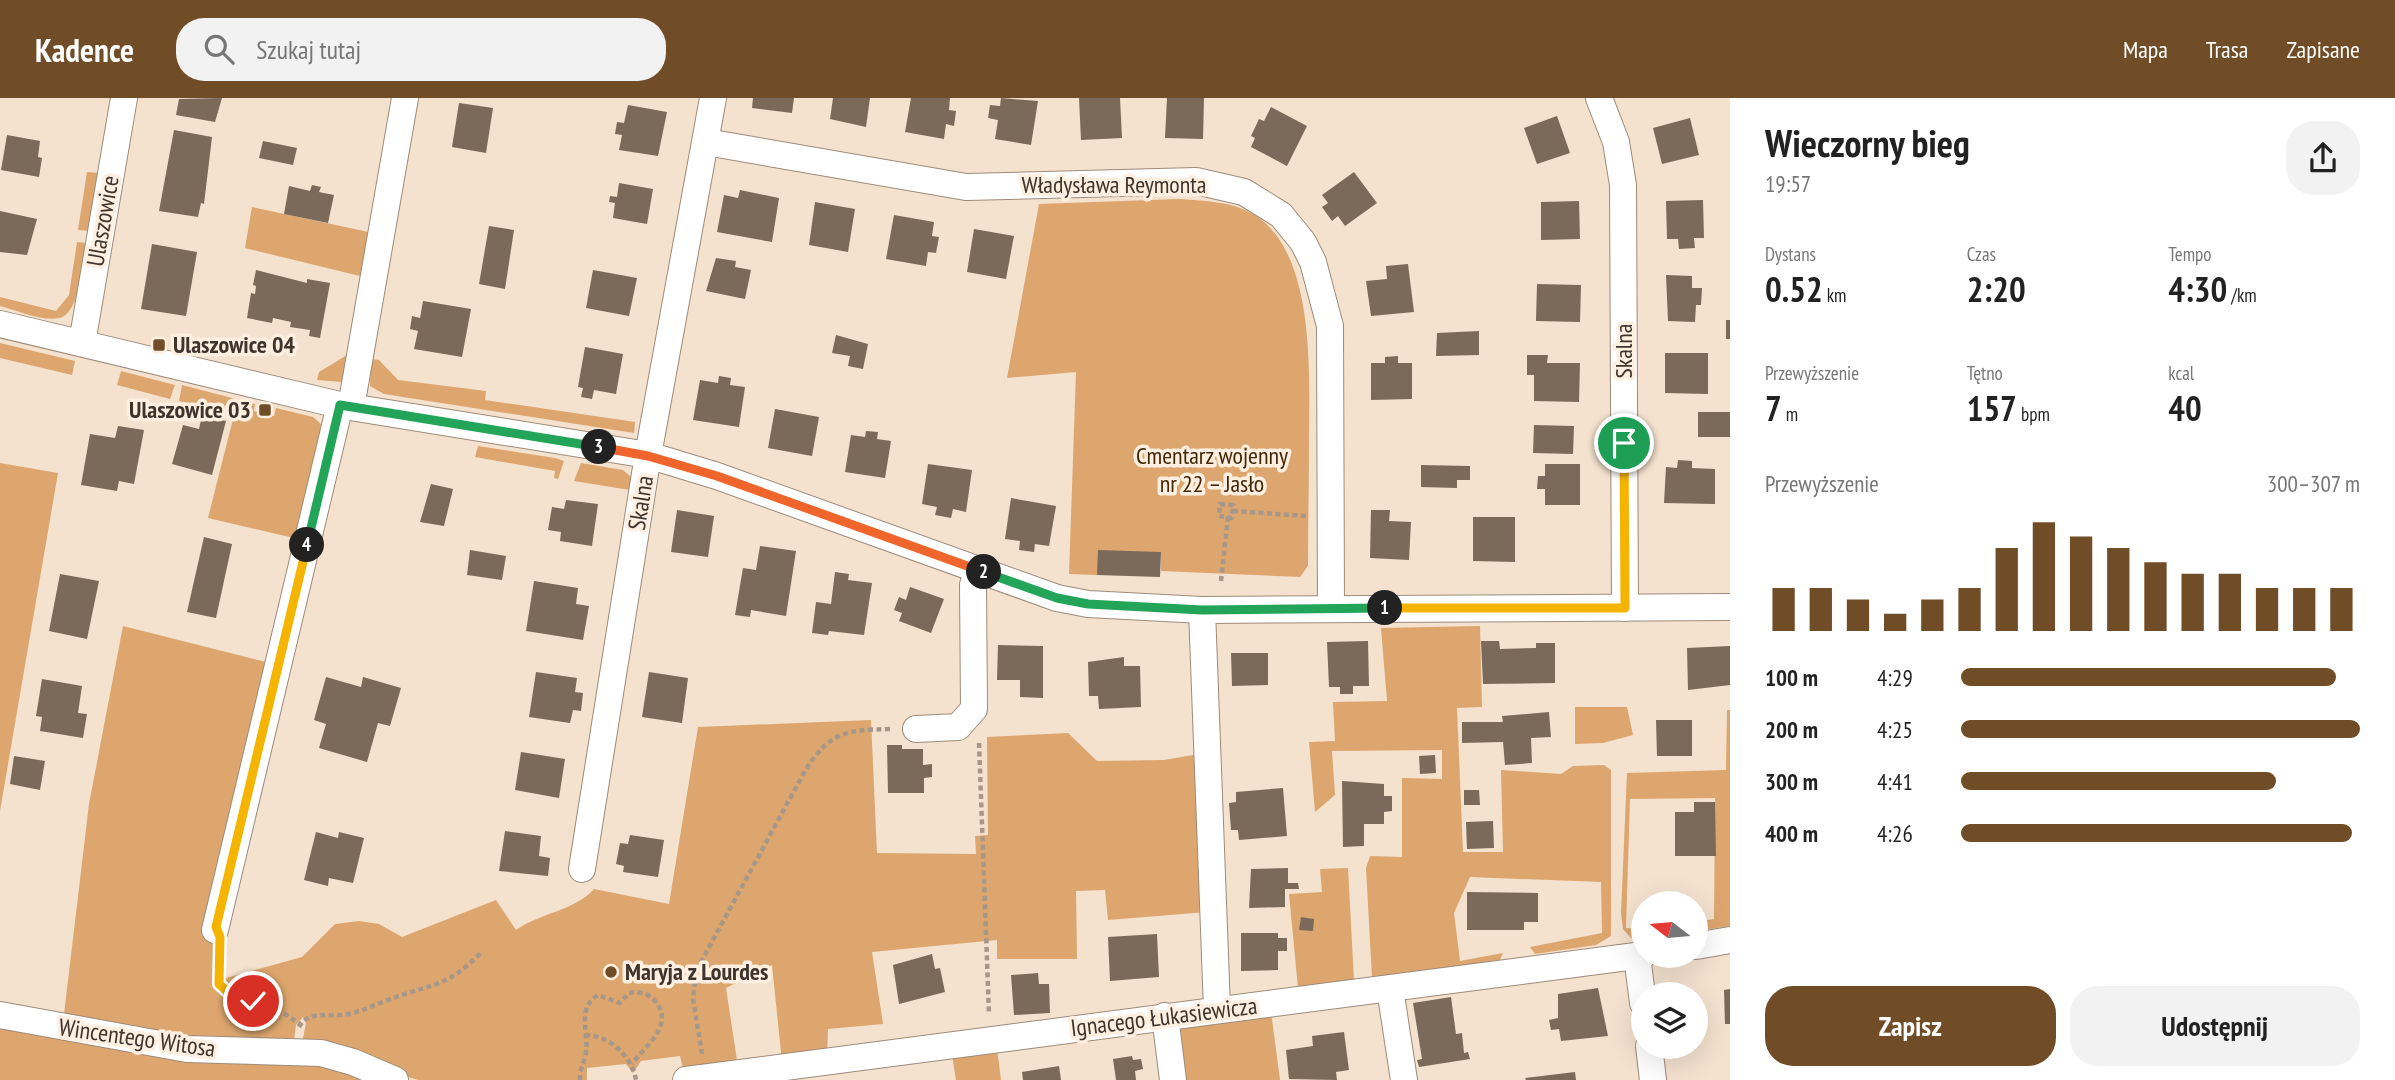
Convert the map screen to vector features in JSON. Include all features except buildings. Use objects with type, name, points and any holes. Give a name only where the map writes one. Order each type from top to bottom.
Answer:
[{"type":"street","name":"Ulaszowice","points":[[82,343],[124,98]]},
{"type":"street","points":[[215,929],[345,406],[405,98]]},
{"type":"street","name":"Skalna","points":[[582,869],[648,456],[713,98]]},
{"type":"street","name":"Skalna","points":[[1599,98],[1616,142],[1623,185],[1625,608]]},
{"type":"street","name":"Władysława Reymonta","points":[[706,142],[966,187],[1196,181],[1244,192],[1281,215],[1303,242],[1313,262],[1331,335],[1331,608]]},
{"type":"street","points":[[0,324],[345,406],[648,456],[717,476],[1072,601],[1202,610],[1730,607]]},
{"type":"street","points":[[916,729],[958,727],[971,715],[975,699],[972,585],[978,569]]},
{"type":"street","points":[[1153,607],[1196,593],[1226,591],[1271,594],[1331,608]]},
{"type":"street","points":[[1202,610],[1217,1009]]},
{"type":"street","points":[[1708,944],[1730,940]]},
{"type":"street","name":"Ignacego Łukasiewicza","points":[[696,1079],[1631,956]]},
{"type":"street","points":[[1390,989],[1404,1080]]},
{"type":"street","name":"Wincentego Witosa","points":[[0,1015],[187,1049],[300,1050],[334,1056],[395,1080]]},
{"type":"street","points":[[1164,1016],[1173,1080]]},
{"type":"street","points":[[1651,1059],[1653,1080]]},
{"type":"path","points":[[1220,503],[1233,505],[1232,518],[1228,517],[1219,516],[1220,503]]},
{"type":"path","points":[[1233,511],[1317,517]]},
{"type":"path","points":[[1221,581],[1228,517]]},
{"type":"path","points":[[971,715],[977,723],[979,744],[990,1039]]},
{"type":"path","points":[[696,1079],[693,999],[696,971],[806,769],[818,750],[836,736],[853,730],[916,729]]},
{"type":"path","points":[[215,929],[220,937],[217,978],[222,989],[279,1010],[300,1024]]},
{"type":"path","points":[[300,1024],[316,1015],[346,1015],[443,984],[458,975],[482,952]]},
{"type":"path","points":[[580,1080],[586,1054],[586,1011],[594,996],[602,995],[620,1003],[629,993],[648,996],[660,1010],[660,1029],[632,1064]]},
{"type":"path","points":[[300,1024],[300,1050]]},
{"type":"path","points":[[585,1035],[616,1047],[632,1064],[636,1080]]},
{"type":"green space","points":[[87,172],[100,173],[89,231],[78,230]]},
{"type":"green space","name":"Cmentarz wojenny nr 22 – Jasło","points":[[1179,199],[1238,207],[1256,216],[1276,235],[1290,259],[1300,289],[1309,387],[1308,566],[1300,577],[1161,571],[1161,552],[1097,575],[1069,574],[1076,372],[1007,378],[1039,204]]},
{"type":"green space","points":[[252,207],[373,233],[345,379],[341,382],[317,380],[319,372],[347,355],[360,276],[245,248]]},
{"type":"green space","points":[[77,242],[87,243],[77,296],[67,314],[53,319],[0,306],[0,297],[56,311],[69,295]]},
{"type":"green space","points":[[0,343],[75,361],[72,375],[0,358]]},
{"type":"green space","points":[[371,359],[379,360],[398,380],[486,391],[485,400],[635,422],[634,433],[384,394],[370,386]]},
{"type":"green space","points":[[121,371],[175,385],[170,399],[117,385]]},
{"type":"green space","points":[[182,385],[255,404],[254,411],[274,416],[276,408],[313,417],[321,424],[300,536],[294,538],[208,518],[234,415],[179,401]]},
{"type":"green space","points":[[478,446],[564,461],[558,479],[554,478],[555,471],[475,457]]},
{"type":"green space","points":[[0,463],[58,473],[0,811]]},
{"type":"green space","points":[[581,463],[623,470],[631,477],[630,490],[574,481]]},
{"type":"green space","points":[[123,626],[266,662],[225,936],[222,979],[302,957],[335,924],[359,921],[379,924],[402,937],[496,900],[516,930],[577,902],[594,889],[669,904],[698,727],[871,720],[877,853],[976,854],[975,836],[988,835],[987,737],[1068,733],[1097,761],[1164,760],[1199,754],[1207,912],[1108,920],[1105,890],[1076,891],[1077,959],[997,959],[997,940],[872,952],[883,1024],[828,1029],[827,1055],[782,1062],[772,965],[726,988],[738,1067],[684,1073],[680,1056],[641,1061],[633,1073],[626,1064],[587,1068],[587,1080],[418,1080],[302,1044],[306,1023],[303,1017],[296,1025],[294,1040],[192,1042],[64,1014],[89,804]]},
{"type":"green space","points":[[1480,626],[1482,707],[1457,708],[1463,852],[1503,852],[1501,770],[1561,774],[1573,766],[1604,765],[1611,770],[1611,936],[1596,945],[1535,954],[1530,947],[1602,933],[1601,882],[1470,877],[1454,913],[1460,961],[1503,953],[1500,960],[1376,980],[1372,978],[1366,868],[1370,856],[1402,857],[1402,778],[1442,779],[1442,750],[1332,751],[1335,795],[1315,812],[1309,742],[1335,741],[1333,702],[1387,701],[1381,628]]},
{"type":"green space","points":[[1575,707],[1627,707],[1633,735],[1603,743],[1575,744]]},
{"type":"green space","points":[[1727,710],[1730,710],[1730,926],[1708,929],[1708,920],[1714,919],[1715,798],[1630,799],[1626,928],[1631,928],[1631,938],[1623,929],[1621,913],[1627,773],[1726,770]]},
{"type":"green space","points":[[1348,868],[1354,981],[1298,988],[1289,894],[1322,892],[1320,869]]},
{"type":"green space","points":[[1271,1012],[1280,1080],[1182,1080],[1179,1026]]},
{"type":"green space","points":[[0,1024],[312,1059],[382,1080],[0,1080]]},
{"type":"green space","points":[[997,1049],[1001,1080],[956,1080],[952,1055]]},
{"type":"place","name":"Ulaszowice 04","points":[[159,345]]},
{"type":"place","name":"Ulaszowice 03","points":[[265,410]]},
{"type":"place","name":"Maryja z Lourdes","points":[[611,972]]},
{"type":"route","points":[[253,1001],[229,993],[219,984],[217,978],[220,937],[216,927],[340,405],[648,456],[717,476],[1057,598],[1088,604],[1202,610],[1625,608],[1624,443]]}]
